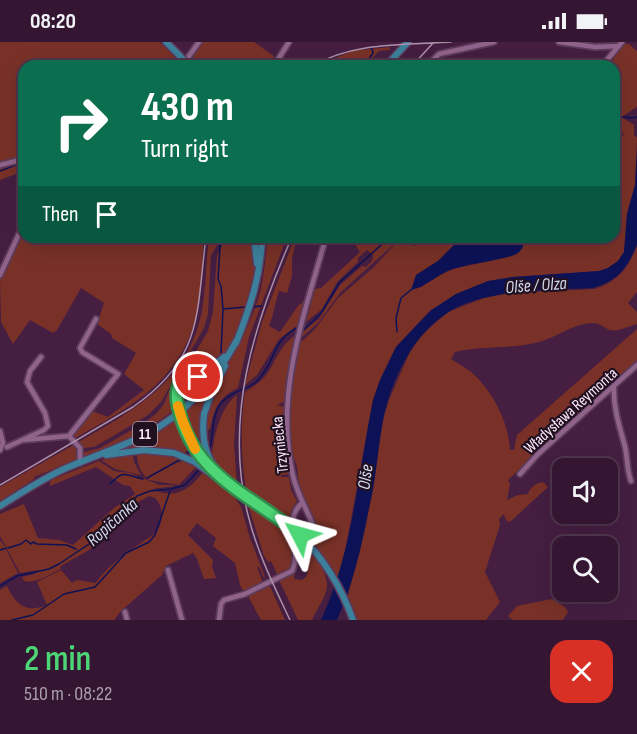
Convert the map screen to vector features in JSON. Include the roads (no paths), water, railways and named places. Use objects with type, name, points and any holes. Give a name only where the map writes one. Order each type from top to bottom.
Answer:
[{"type":"main road","points":[[166,42],[184,60]]},
{"type":"main road","points":[[392,60],[408,42]]},
{"type":"main road","points":[[255,243],[258,277]]},
{"type":"main road","name":"11","points":[[0,506],[44,480],[157,428],[191,401],[219,369],[237,340],[251,305],[263,243]]},
{"type":"main road","points":[[237,340],[223,359],[216,364],[189,374],[178,385],[176,397],[183,422],[197,452],[225,483],[244,496]]},
{"type":"main road","points":[[237,340],[211,394],[204,414],[202,439],[207,456],[221,476],[244,496]]},
{"type":"main road","points":[[189,374],[198,377],[201,383],[191,401]]},
{"type":"main road","points":[[94,458],[155,450],[174,453],[195,462],[219,481],[284,521],[300,535],[331,574],[353,620]]},
{"type":"street","points":[[186,60],[199,42]]},
{"type":"street","points":[[278,60],[289,42]]},
{"type":"street","points":[[433,60],[439,54],[494,42]]},
{"type":"street","points":[[559,42],[604,47],[621,44]]},
{"type":"street","points":[[607,60],[621,44]]},
{"type":"street","points":[[0,165],[18,160]]},
{"type":"street","points":[[0,275],[18,236]]},
{"type":"street","name":"Trzyniecka","points":[[307,542],[312,523],[302,503],[293,475],[286,404],[289,376],[324,243]]},
{"type":"street","points":[[23,440],[69,436],[118,374],[82,352],[80,348],[96,319]]},
{"type":"street","points":[[0,451],[48,426],[45,413],[27,382],[30,371],[41,357]]},
{"type":"street","name":"Władysława Reymonta","points":[[520,474],[538,454],[637,365]]},
{"type":"street","points":[[614,387],[615,404],[631,481]]},
{"type":"street","points":[[0,431],[7,447]]},
{"type":"street","points":[[69,436],[80,448],[80,463]]},
{"type":"street","points":[[0,451],[3,442]]},
{"type":"street","points":[[219,620],[221,604],[224,600],[245,594],[292,571],[295,566],[296,549],[293,517],[296,509],[302,503]]},
{"type":"street","points":[[168,570],[182,620]]},
{"type":"street","points":[[125,612],[127,620]]},
{"type":"water","points":[[637,151],[637,244],[630,260],[616,277],[593,288],[513,293],[467,303],[450,311],[435,322],[411,351],[401,367],[387,403],[366,525],[349,589],[337,620],[321,620],[332,594],[348,540],[373,400],[396,347],[430,311],[456,294],[488,281],[599,271],[618,261],[624,252],[627,214],[635,185]]},
{"type":"water","points":[[456,243],[525,243],[518,253],[453,269],[411,290],[416,275],[438,261]]},
{"type":"waterway","points":[[367,60],[373,53],[372,49]]},
{"type":"waterway","name":"Ropičanka","points":[[620,117],[637,117]]},
{"type":"waterway","points":[[0,171],[18,164]]},
{"type":"waterway","points":[[219,243],[218,279],[221,286],[223,309],[221,353]]},
{"type":"waterway","name":"Ropičanka","points":[[209,451],[216,411],[224,400],[254,384],[264,373],[282,340],[296,328],[304,330],[321,313],[340,282],[383,243]]},
{"type":"waterway","points":[[397,332],[396,318],[401,298],[412,289]]},
{"type":"waterway","points":[[253,307],[261,306]]},
{"type":"waterway","points":[[223,309],[245,307]]},
{"type":"waterway","points":[[186,455],[192,447]]},
{"type":"waterway","points":[[147,478],[183,458]]},
{"type":"waterway","name":"Ropičanka","points":[[0,586],[17,576],[49,569],[59,564],[92,542],[137,496],[150,491],[185,485],[200,469]]},
{"type":"waterway","points":[[110,484],[122,475],[143,479]]},
{"type":"waterway","points":[[12,620],[33,615],[64,594],[95,587],[126,553],[149,542],[155,535],[170,491]]},
{"type":"waterway","points":[[8,548],[26,540],[31,544],[33,542],[67,545],[76,549]]},
{"type":"waterway","points":[[0,550],[6,548]]},
{"type":"railway","points":[[418,60],[434,42]]},
{"type":"railway","points":[[324,60],[380,46],[451,42]]},
{"type":"railway","points":[[0,485],[133,407],[173,370],[185,352],[192,332],[197,311],[205,243]]},
{"type":"railway","points":[[289,243],[265,304],[246,373],[239,443],[241,479],[252,529],[266,569],[290,620]]},
{"type":"water label","name":"Olše / Olza","points":[[536,285]]},
{"type":"water label","name":"Olše","points":[[365,477]]}]
